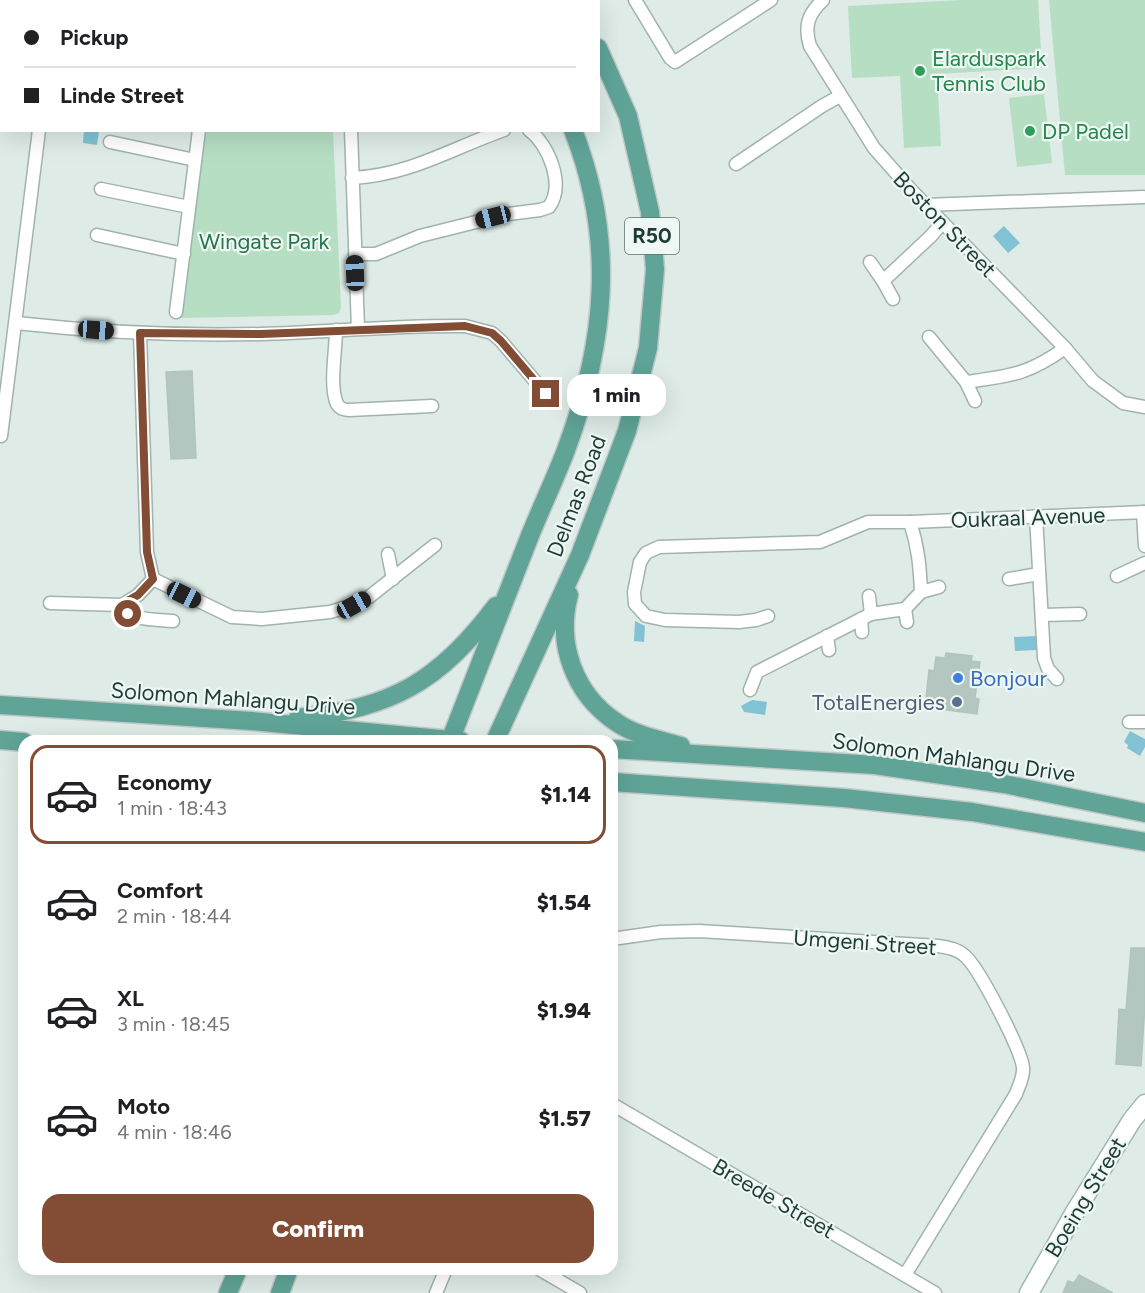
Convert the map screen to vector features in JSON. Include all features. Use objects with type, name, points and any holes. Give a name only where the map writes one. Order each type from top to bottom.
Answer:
[{"type":"main road","name":"Delmas Road","points":[[498,735],[580,555],[627,431],[648,348],[655,269],[650,212],[628,116],[600,53]]},
{"type":"main road","name":"Delmas Road","points":[[452,735],[509,588],[566,450],[587,382],[596,341],[602,291],[600,235],[584,158],[574,132]]},
{"type":"main road","points":[[580,555],[566,606],[565,642],[574,673],[586,694],[616,723],[643,735],[712,755]]},
{"type":"main road","points":[[252,721],[324,715],[355,709],[388,699],[414,686],[438,670],[458,651],[484,622],[509,588]]},
{"type":"main road","name":"Solomon Mahlangu Drive","points":[[0,705],[252,721],[391,735]]},
{"type":"main road","points":[[0,740],[18,742]]},
{"type":"main road","name":"Solomon Mahlangu Drive","points":[[618,750],[875,765],[1004,784],[1145,813]]},
{"type":"main road","points":[[618,782],[844,798],[972,812],[1145,842]]},
{"type":"main road","points":[[618,792],[657,785]]},
{"type":"main road","points":[[228,1293],[236,1275]]},
{"type":"main road","points":[[280,1293],[288,1275]]},
{"type":"street","points":[[635,0],[670,58],[675,62],[771,0]]},
{"type":"street","name":"Boston Street","points":[[823,0],[808,18],[807,34],[810,46],[874,148],[942,223],[1065,348],[1093,381],[1123,403],[1145,407]]},
{"type":"street","points":[[736,164],[840,96]]},
{"type":"street","points":[[1,436],[39,132]]},
{"type":"street","points":[[176,312],[199,132]]},
{"type":"street","points":[[351,132],[358,329]]},
{"type":"street","points":[[352,178],[398,172],[499,132]]},
{"type":"street","points":[[355,254],[376,254],[420,236],[549,207],[554,196],[552,161],[545,147],[531,132]]},
{"type":"street","points":[[110,142],[195,160]]},
{"type":"street","points":[[101,189],[189,207]]},
{"type":"street","points":[[925,205],[1143,197]]},
{"type":"street","points":[[883,280],[942,223]]},
{"type":"street","points":[[97,235],[184,254]]},
{"type":"street","points":[[870,262],[893,298]]},
{"type":"street","points":[[15,323],[140,333],[261,334],[453,326],[481,329],[492,333],[501,341],[546,394]]},
{"type":"street","points":[[336,330],[333,382],[337,404],[340,408],[350,410],[432,406]]},
{"type":"street","points":[[140,333],[147,552],[153,579]]},
{"type":"street","points":[[929,337],[966,382],[975,401]]},
{"type":"street","points":[[966,382],[1020,374],[1049,360],[1065,348]]},
{"type":"street","points":[[1144,512],[1145,546]]},
{"type":"street","name":"Oukraal Avenue","points":[[768,616],[739,622],[665,620],[646,616],[638,609],[634,598],[640,562],[646,553],[659,547],[820,542],[868,522],[1144,512]]},
{"type":"street","points":[[1036,516],[1044,658],[1048,669],[1057,679]]},
{"type":"street","points":[[910,522],[920,559],[921,592]]},
{"type":"street","points":[[153,579],[232,617],[262,619],[339,610],[369,597],[435,545]]},
{"type":"street","points":[[388,554],[393,579]]},
{"type":"street","points":[[1117,576],[1145,563]]},
{"type":"street","points":[[1009,579],[1039,574]]},
{"type":"street","points":[[50,603],[122,604],[138,595],[153,579]]},
{"type":"street","points":[[750,690],[757,672],[866,617],[905,609],[921,592],[939,587]]},
{"type":"street","points":[[862,632],[869,596]]},
{"type":"street","points":[[122,604],[125,611],[132,616],[173,621]]},
{"type":"street","points":[[905,609],[907,622]]},
{"type":"street","points":[[1042,615],[1080,614]]},
{"type":"street","points":[[827,636],[829,650]]},
{"type":"street","points":[[1129,722],[1145,722]]},
{"type":"street","name":"Umgeni Street","points":[[618,938],[661,932],[699,931],[949,947],[967,957],[978,973],[1014,1043],[1023,1068],[1023,1076],[1016,1094],[905,1275]]},
{"type":"street","name":"Boeing Street","points":[[1029,1293],[1075,1212],[1132,1120],[1145,1104]]},
{"type":"street","name":"Breede Street","points":[[618,1108],[935,1293]]},
{"type":"street","name":"Boeing Street","points":[[1038,1293],[1119,1158],[1145,1124]]},
{"type":"street","points":[[436,1293],[444,1275]]},
{"type":"street","points":[[549,1275],[580,1293]]},
{"type":"green space","name":"Elarduspark Tennis Club","points":[[962,0],[1038,0],[1042,68],[937,74],[941,146],[904,148],[900,76],[852,78],[848,6]]},
{"type":"green space","points":[[1049,0],[1145,0],[1145,175],[1065,175]]},
{"type":"green space","name":"DP Padel","points":[[1044,94],[1052,163],[1017,167],[1009,98]]},
{"type":"green space","name":"Wingate Park","points":[[203,132],[333,132],[341,307],[339,313],[334,315],[181,318]]},
{"type":"green space","points":[[940,747],[944,748],[950,761],[928,759]]},
{"type":"water","points":[[84,132],[99,132],[97,145],[83,143]]},
{"type":"water","points":[[1004,226],[1020,243],[1008,253],[993,236]]},
{"type":"water","points":[[635,621],[645,626],[644,642],[634,641]]},
{"type":"water","points":[[1036,636],[1037,650],[1015,651],[1014,637]]},
{"type":"water","points":[[752,700],[767,702],[765,715],[744,712],[741,706]]},
{"type":"water","points":[[1130,731],[1145,739],[1145,747],[1140,756],[1127,748],[1128,745],[1124,742]]},
{"type":"building","points":[[192,371],[196,458],[171,459],[166,372]]},
{"type":"building","points":[[946,653],[972,656],[971,661],[980,662],[975,698],[979,699],[977,714],[925,707],[929,670],[934,671],[936,657],[945,658]]},
{"type":"building","points":[[1131,948],[1145,948],[1145,1005],[1141,1066],[1116,1064],[1119,1009],[1126,1010]]},
{"type":"building","points":[[1079,1275],[1113,1293],[1063,1293],[1068,1281],[1074,1283]]},
{"type":"place","name":"Elarduspark Tennis Club","points":[[920,71]]},
{"type":"place","name":"DP Padel","points":[[1030,131]]},
{"type":"place","name":"Bonjour","points":[[958,678]]},
{"type":"place","name":"TotalEnergies","points":[[957,702]]},
{"type":"route","points":[[128,614],[122,604],[138,595],[153,579],[147,552],[140,333],[261,334],[465,326],[492,333],[546,394]]}]
